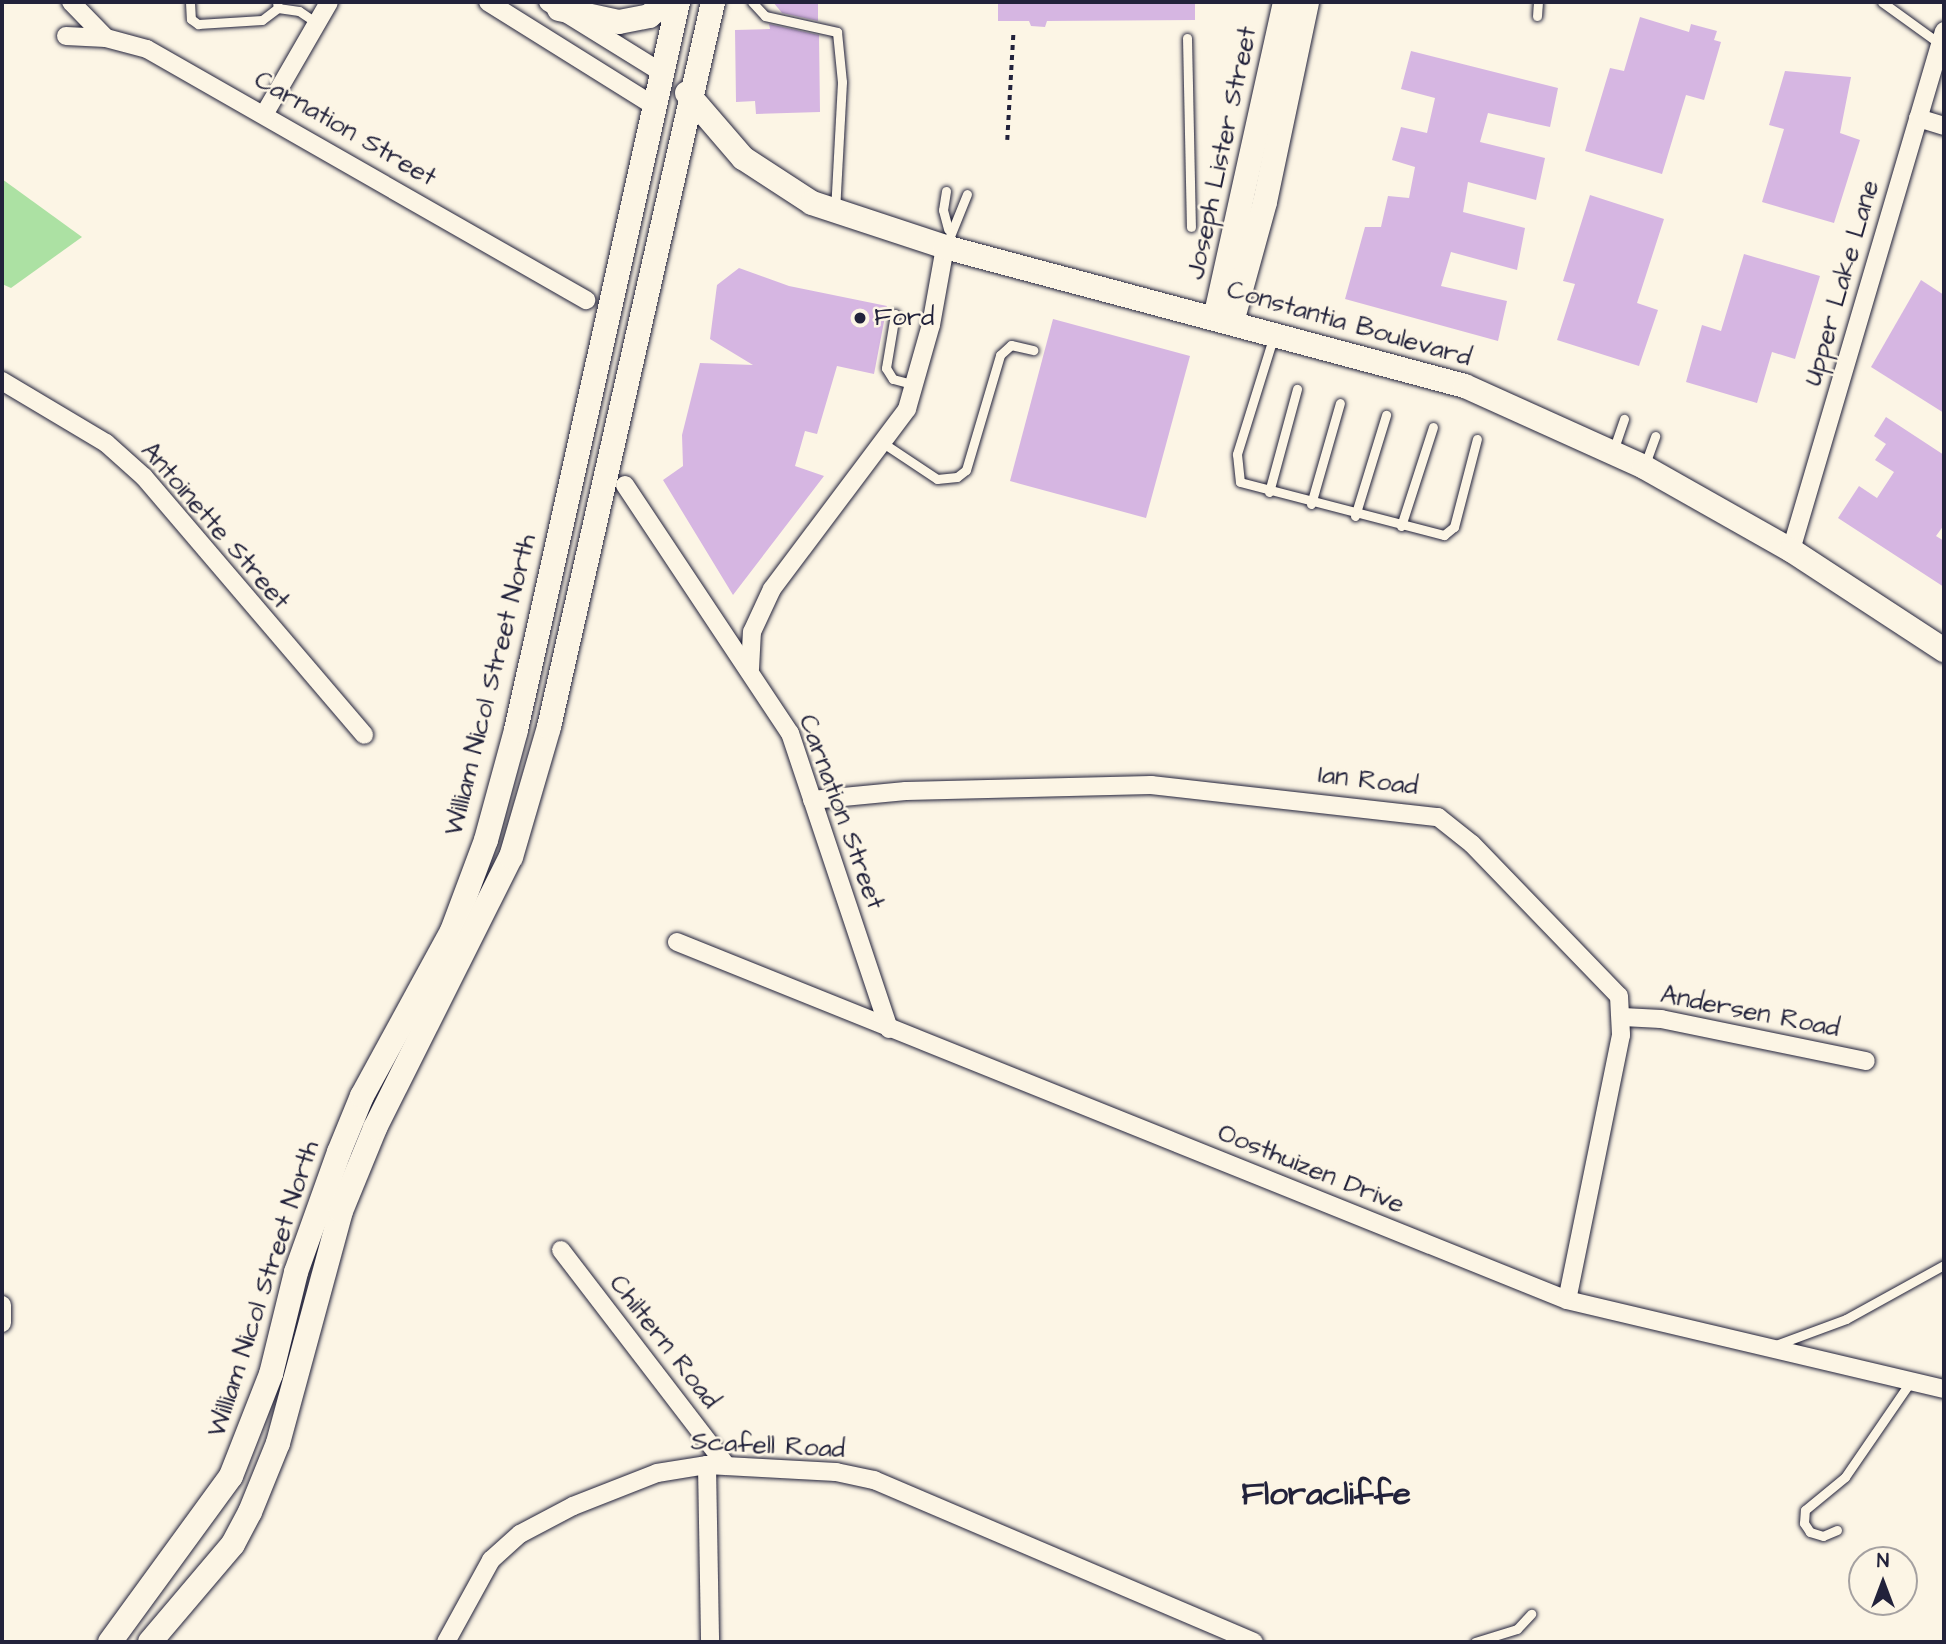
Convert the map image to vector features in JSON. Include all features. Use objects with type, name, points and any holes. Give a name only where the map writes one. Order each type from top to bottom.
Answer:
[{"type":"main road","points":[[554,5],[619,22],[649,16],[667,2]]},
{"type":"main road","name":"William Nicol Street North","points":[[110,1642],[231,1476],[271,1374],[296,1272],[339,1152],[362,1097],[452,931],[486,840],[516,730],[678,2]]},
{"type":"main road","name":"William Nicol Street North","points":[[150,1642],[233,1544],[250,1512],[278,1443],[341,1210],[374,1128],[511,858],[549,727],[713,2]]},
{"type":"main road","name":"Joseph Lister Street","points":[[1224,320],[1285,2]]},
{"type":"main road","name":"Joseph Lister Street","points":[[1224,320],[1265,202],[1307,2]]},
{"type":"main road","name":"Constantia Boulevard","points":[[661,72],[693,97],[712,127],[783,187],[835,212],[947,238],[1224,320],[1465,386],[1644,467],[1791,550],[1944,649]]},
{"type":"main road","name":"Constantia Boulevard","points":[[653,105],[687,122],[712,127]]},
{"type":"street","points":[[71,2],[106,38]]},
{"type":"street","points":[[265,113],[329,2]]},
{"type":"street","points":[[488,2],[653,105]]},
{"type":"street","points":[[554,5],[661,72]]},
{"type":"street","name":"Carnation Street","points":[[66,36],[106,38],[147,49],[265,113],[586,300]]},
{"type":"street","name":"Upper Lake Lane","points":[[1791,550],[1942,38]]},
{"type":"street","points":[[1919,118],[1944,126]]},
{"type":"street","points":[[750,669],[752,632],[772,589],[883,443],[916,386],[947,238]]},
{"type":"street","name":"Antoinette Street","points":[[2,382],[106,443],[144,477],[364,735]]},
{"type":"street","name":"Carnation Street","points":[[625,485],[750,669],[790,733],[889,1029]]},
{"type":"street","name":"Ian Road","points":[[812,800],[906,791],[1151,785],[1416,811],[1438,817],[1472,844],[1613,986],[1623,1017]]},
{"type":"street","name":"Oosthuizen Drive","points":[[677,942],[1567,1300],[1944,1389]]},
{"type":"street","points":[[1567,1300],[1623,1017]]},
{"type":"street","name":"Andersen Road","points":[[1623,1017],[1661,1019],[1866,1062]]},
{"type":"street","name":"Chiltern Road","points":[[561,1250],[727,1466]]},
{"type":"street","points":[[2,1305],[2,1323]]},
{"type":"street","points":[[707,1465],[710,1642]]},
{"type":"street","name":"Scafell Road","points":[[446,1642],[491,1560],[520,1534],[573,1506],[657,1473],[707,1465],[836,1472],[874,1480],[1254,1642]]},
{"type":"lane","points":[[190,2],[191,19],[198,24],[262,20],[277,5],[299,11],[318,24]]},
{"type":"lane","points":[[752,2],[765,16],[837,32],[842,82],[835,212]]},
{"type":"lane","points":[[1537,16],[1538,2]]},
{"type":"lane","points":[[1882,2],[1942,38]]},
{"type":"lane","points":[[1187,38],[1191,227]]},
{"type":"lane","points":[[946,191],[943,210],[947,238]]},
{"type":"lane","points":[[947,238],[967,194]]},
{"type":"lane","points":[[895,314],[886,368],[893,379],[916,386]]},
{"type":"lane","points":[[1274,334],[1236,470],[1240,482],[1355,516],[1444,536],[1454,527],[1477,439]]},
{"type":"lane","points":[[883,443],[937,479],[957,477],[966,470],[1000,355],[1011,345],[1033,350]]},
{"type":"lane","points":[[1269,492],[1297,389]]},
{"type":"lane","points":[[1311,504],[1340,403]]},
{"type":"lane","points":[[1355,516],[1386,415]]},
{"type":"lane","points":[[1613,451],[1624,419]]},
{"type":"lane","points":[[1401,526],[1433,426]]},
{"type":"lane","points":[[1644,467],[1655,436]]},
{"type":"lane","points":[[1769,1348],[1846,1318],[1944,1265]]},
{"type":"lane","points":[[1837,1530],[1823,1536],[1810,1532],[1804,1523],[1805,1510],[1845,1477],[1911,1381]]},
{"type":"lane","points":[[1475,1642],[1517,1629],[1531,1614]]},
{"type":"path","points":[[1007,140],[1013,35]]},
{"type":"green space","points":[[2,179],[82,237],[11,288],[2,284]]},
{"type":"building","points":[[773,2],[818,2],[818,21],[782,13]]},
{"type":"building","points":[[998,2],[1195,2],[1195,20],[1047,21],[1045,27],[1031,26],[1029,21],[998,21]]},
{"type":"building","points":[[1640,17],[1689,32],[1691,24],[1717,31],[1714,40],[1721,42],[1704,100],[1686,95],[1662,174],[1585,151],[1610,68],[1624,71]]},
{"type":"building","points":[[769,24],[819,35],[820,112],[756,114],[755,101],[736,102],[735,30],[770,29]]},
{"type":"building","points":[[1411,51],[1558,88],[1550,127],[1488,113],[1480,142],[1545,158],[1536,200],[1468,182],[1463,212],[1525,228],[1517,270],[1451,252],[1441,286],[1507,301],[1498,341],[1345,299],[1365,227],[1381,227],[1388,196],[1409,198],[1415,167],[1392,160],[1401,127],[1427,133],[1435,98],[1401,89]]},
{"type":"building","points":[[1785,71],[1851,77],[1840,133],[1860,140],[1834,223],[1762,202],[1784,129],[1769,125]]},
{"type":"building","points":[[1590,195],[1664,219],[1637,303],[1658,310],[1639,366],[1557,340],[1575,284],[1563,281]]},
{"type":"building","points":[[1744,254],[1820,276],[1795,359],[1772,352],[1757,403],[1686,382],[1702,325],[1721,331]]},
{"type":"building","points":[[739,268],[789,286],[887,306],[874,374],[837,366],[817,434],[805,431],[795,466],[824,476],[733,595],[663,480],[683,466],[682,435],[700,363],[753,365],[710,339],[717,285]]},
{"type":"building","points":[[1921,280],[1944,295],[1944,413],[1871,367]]},
{"type":"building","points":[[1053,319],[1190,356],[1146,518],[1010,481]]},
{"type":"building","points":[[1886,417],[1944,455],[1944,525],[1936,536],[1944,541],[1944,587],[1838,518],[1859,486],[1877,498],[1894,472],[1875,460],[1886,444],[1874,436]]},
{"type":"place","name":"Ford","points":[[860,318]]},
{"type":"district","name":"Floracliffe","points":[[1326,1495]]}]
